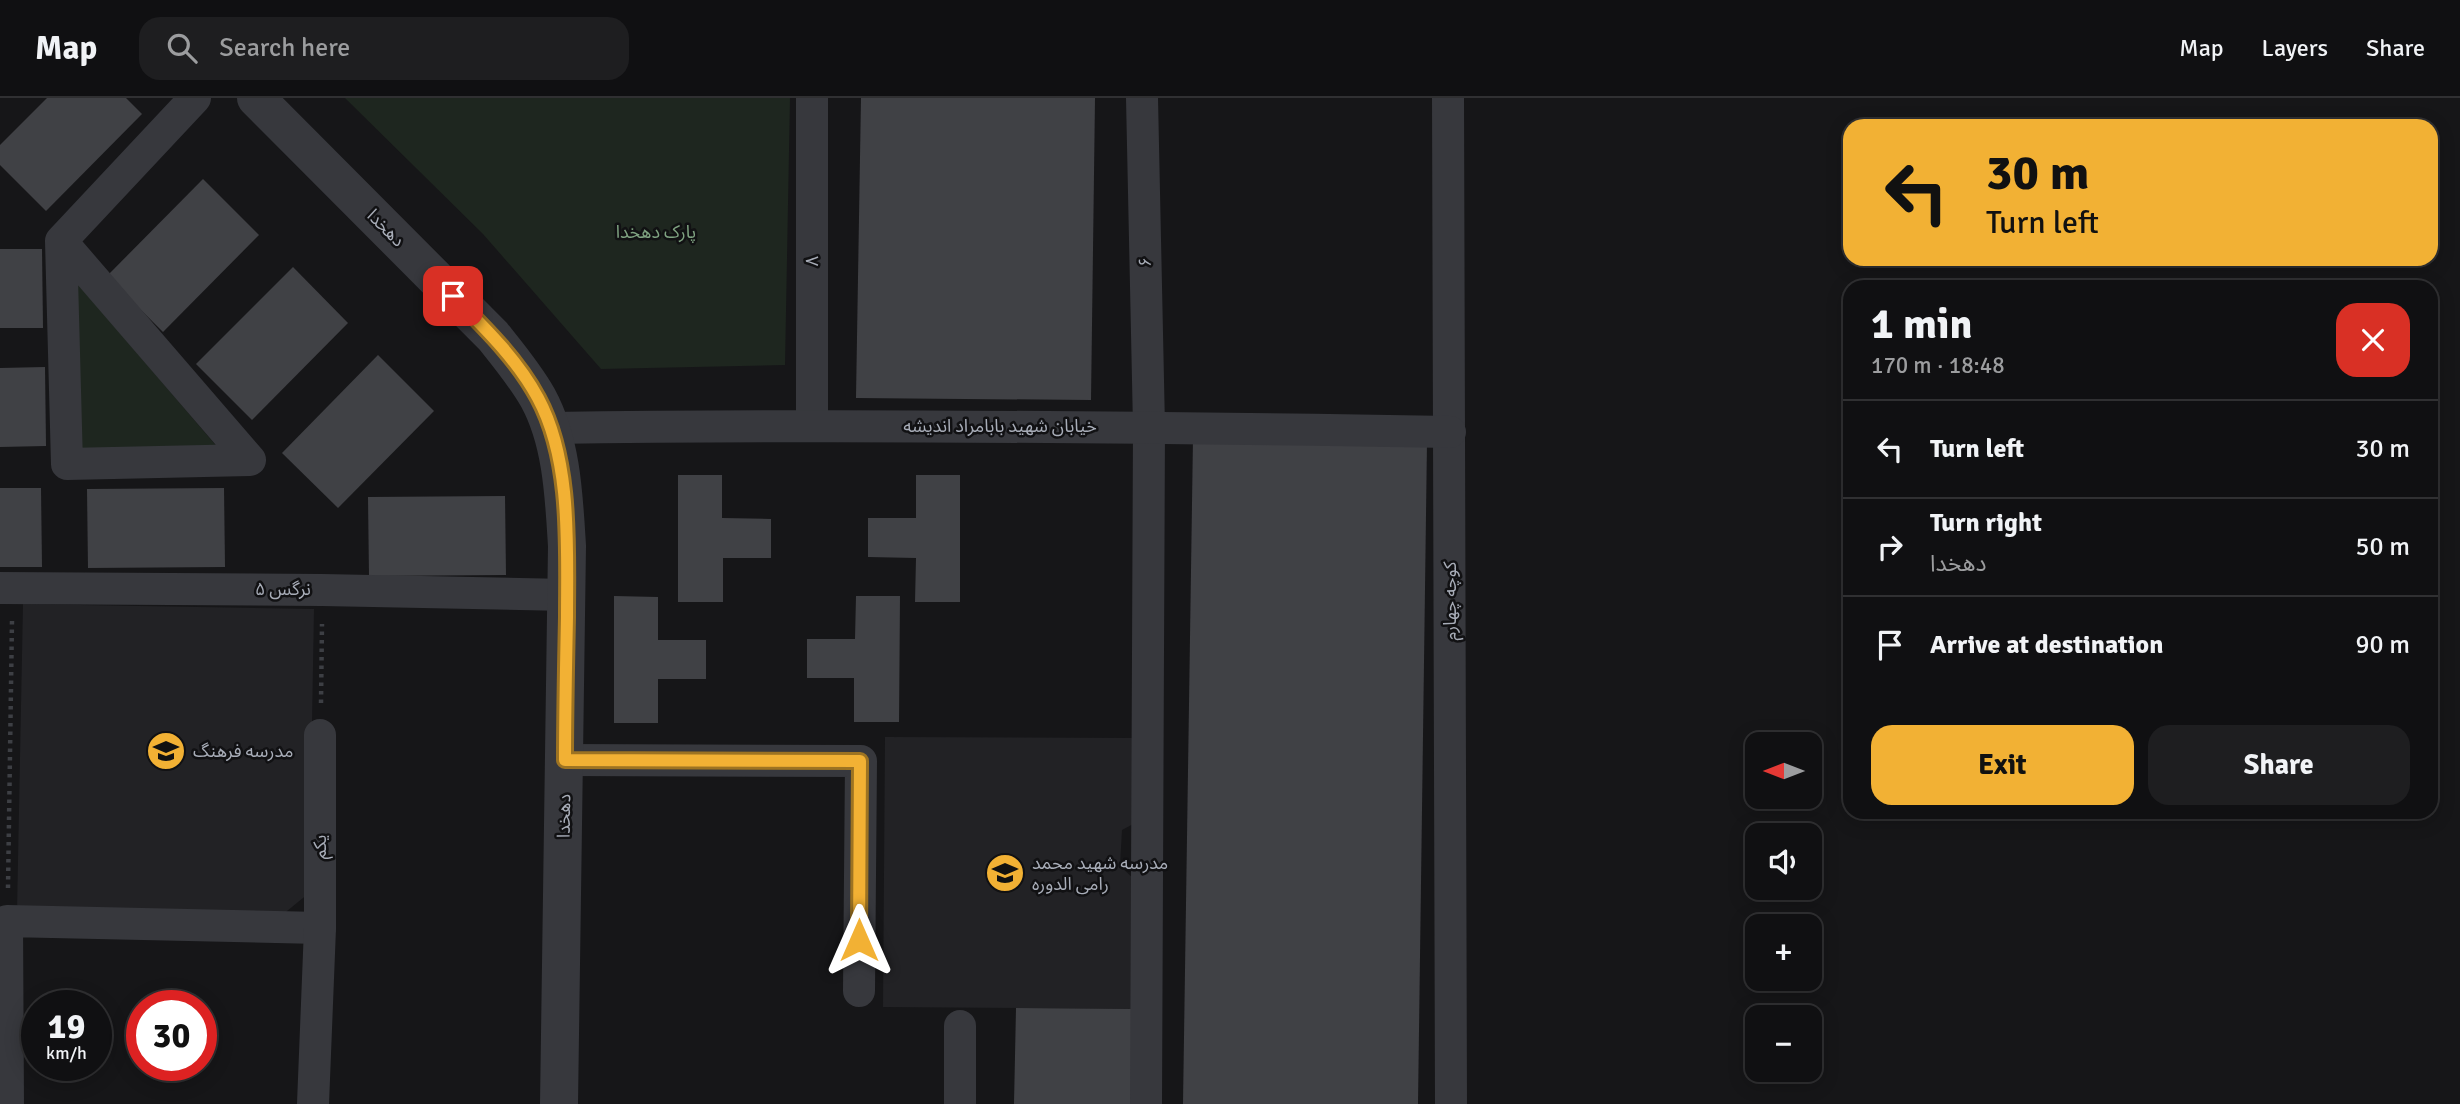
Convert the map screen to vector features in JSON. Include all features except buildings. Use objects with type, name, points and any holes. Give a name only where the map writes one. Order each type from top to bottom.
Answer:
[{"type":"street","points":[[61,241],[250,460],[67,464],[61,241],[195,98]]},
{"type":"street","name":"دهخدا","points":[[256,98],[493,336],[539,399],[551,428],[563,492],[568,546],[559,1104]]},
{"type":"street","name":"۸","points":[[812,98],[812,425]]},
{"type":"street","name":"۶","points":[[1142,98],[1149,427],[1146,1104]]},
{"type":"street","name":"کوچه چهارم","points":[[1448,98],[1451,1104]]},
{"type":"street","name":"خیابان شهید بابامراد اندیشه","points":[[551,428],[812,425],[1450,432]]},
{"type":"street","name":"نرگس ۵","points":[[6,588],[567,595]]},
{"type":"street","name":"یکم","points":[[313,1104],[320,928],[320,735]]},
{"type":"street","points":[[565,760],[860,761],[859,991]]},
{"type":"street","points":[[8,1104],[7,921],[320,928]]},
{"type":"street","points":[[960,1026],[960,1104]]},
{"type":"path","points":[[6,588],[7,921]]},
{"type":"path","points":[[320,735],[322,590]]},
{"type":"shaded area","name":"مدرسه فرهنگ","points":[[23,604],[314,609],[309,893],[281,916],[17,912]]},
{"type":"shaded area","name":"مدرسه شهید محمد رامی الدوره","points":[[885,737],[1135,738],[1135,823],[1122,830],[1120,866],[1134,879],[1133,1009],[883,1007]]},
{"type":"green space","name":"پارک دهخدا","points":[[345,98],[790,98],[785,365],[601,369],[483,234]]},
{"type":"green space","points":[[73,278],[219,449],[80,453]]},
{"type":"place","name":"مدرسه فرهنگ","points":[[166,751]]},
{"type":"place","name":"مدرسه شهید محمد رامی الدوره","points":[[1005,873]]},
{"type":"route","points":[[453,296],[493,336],[523,374],[539,399],[551,428],[563,492],[568,546],[565,760],[860,761],[859,940]]}]
